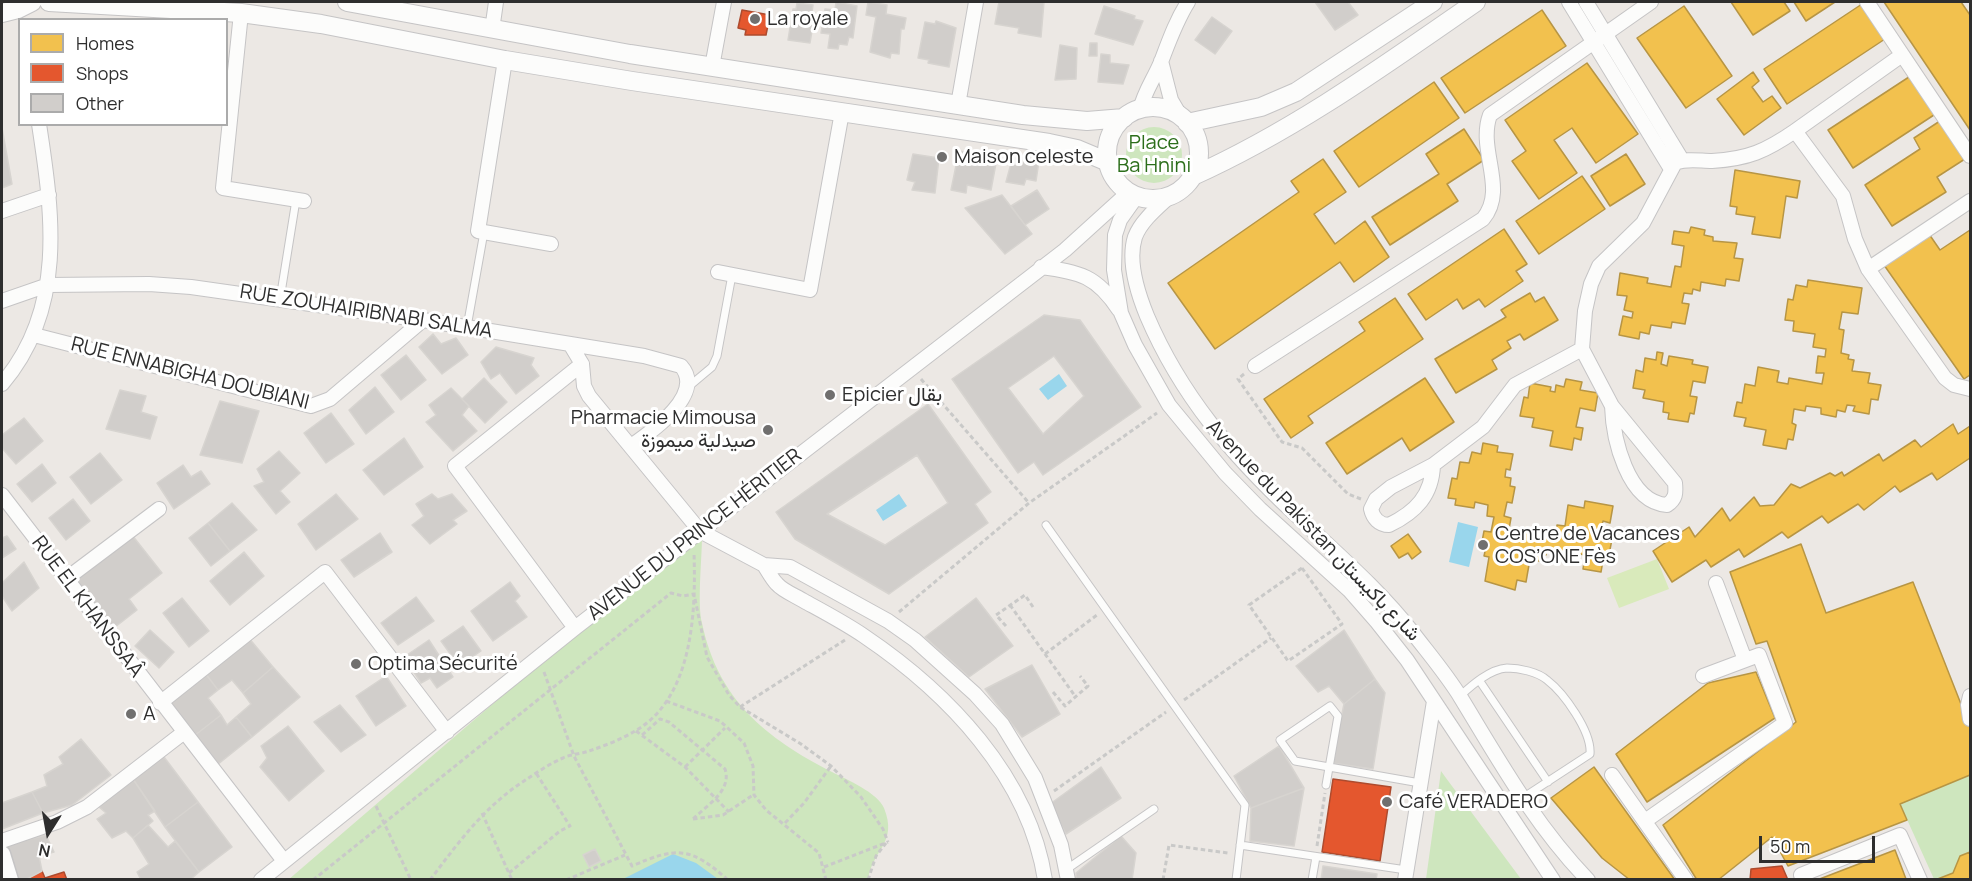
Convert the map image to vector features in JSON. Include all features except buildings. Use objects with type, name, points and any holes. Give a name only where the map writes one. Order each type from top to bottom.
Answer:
[{"type":"main road","points":[[49,2],[241,12],[321,24],[505,60],[1049,143],[1077,149],[1108,162]]},
{"type":"main road","points":[[347,2],[712,68],[1054,119],[1087,121],[1132,114],[1165,109],[1184,120],[1198,146],[1199,159],[1193,176],[1183,188],[1170,196],[1156,199],[1133,194],[1114,178],[1108,162],[1109,140],[1132,114]]},
{"type":"main road","points":[[1184,120],[1261,107],[1296,92],[1433,2]]},
{"type":"main road","points":[[1193,176],[1294,125],[1476,2]]},
{"type":"street","points":[[492,30],[496,2]]},
{"type":"street","points":[[712,68],[724,2]]},
{"type":"street","points":[[957,105],[976,2]]},
{"type":"street","points":[[1132,114],[1161,61],[1167,43],[1188,2]]},
{"type":"street","points":[[1569,2],[1600,36],[1682,160]]},
{"type":"street","points":[[1586,2],[1600,36],[1656,149],[1671,169]]},
{"type":"street","points":[[1255,366],[1482,219],[1489,212],[1494,194],[1486,141],[1490,115],[1651,2]]},
{"type":"street","points":[[1867,2],[1971,156]]},
{"type":"street","points":[[241,12],[222,188],[300,200]]},
{"type":"street","points":[[1612,406],[1617,448],[1628,471],[1649,500],[1667,506],[1676,492],[1675,483],[1612,406],[1582,349],[1585,311],[1591,284],[1599,266],[1643,223],[1671,169],[1682,160],[1711,161],[1752,155],[1768,149],[1902,55]]},
{"type":"street","points":[[505,60],[478,231],[551,244]]},
{"type":"street","points":[[1161,61],[1171,100],[1184,120]]},
{"type":"street","points":[[725,274],[810,290],[842,112]]},
{"type":"street","points":[[2,384],[18,365],[34,335],[48,285],[49,195],[39,126]]},
{"type":"street","points":[[1795,131],[1843,196],[1855,239],[1868,269],[1945,378],[1954,384],[1971,389]]},
{"type":"street","name":"AVENUE DU PRINCE HÉRITIER","points":[[261,879],[575,628],[1133,194]]},
{"type":"street","name":"Avenue du Pakistan شارع باكيستان","points":[[1133,194],[1120,220],[1113,247],[1121,313],[1140,354],[1169,405],[1239,487],[1349,590],[1407,660],[1553,879]]},
{"type":"street","points":[[2,211],[49,195]]},
{"type":"street","name":"Avenue du Pakistan شارع باكيستان","points":[[1170,196],[1142,224],[1136,235],[1132,256],[1141,302],[1172,369],[1193,403],[1220,439],[1253,474],[1382,598],[1411,630],[1460,696],[1521,799],[1543,829],[1588,879]]},
{"type":"street","points":[[1868,269],[1971,201]]},
{"type":"street","points":[[1041,267],[1074,272],[1091,278],[1109,295],[1121,313]]},
{"type":"street","name":"RUE ZOUHAIRIBNABI SALMA","points":[[2,301],[48,285],[159,285],[280,298],[665,360],[681,366],[687,375],[686,389]]},
{"type":"street","name":"RUE ENNABIGHA DOUBIANI","points":[[34,335],[311,406],[330,399],[423,320]]},
{"type":"street","points":[[570,345],[582,364],[584,386],[589,396],[631,446],[697,534],[764,565],[790,567],[888,621],[946,667],[1002,724],[1020,750],[1045,797],[1068,874]]},
{"type":"street","points":[[1433,465],[1431,486],[1419,506],[1385,525],[1375,519],[1371,509],[1376,499],[1404,479],[1433,465],[1483,427],[1515,385],[1582,349]]},
{"type":"street","points":[[575,628],[455,466],[582,364]]},
{"type":"street","points":[[631,446],[659,426],[678,405],[686,389]]},
{"type":"street","name":"RUE EL KHANSSAÂ","points":[[2,495],[183,733],[284,861]]},
{"type":"street","points":[[66,579],[159,509]]},
{"type":"street","points":[[764,565],[778,586],[871,641],[932,690],[975,734],[996,762],[1024,813],[1045,879]]},
{"type":"street","points":[[160,703],[325,572],[447,732]]},
{"type":"street","points":[[1716,583],[1745,660]]},
{"type":"street","points":[[871,641],[888,621]]},
{"type":"street","points":[[1645,821],[1785,723],[1759,655],[1703,676]]},
{"type":"street","points":[[1971,696],[1968,711],[1971,719]]},
{"type":"street","points":[[1405,875],[1434,701]]},
{"type":"street","points":[[2,841],[57,822],[87,807],[183,733]]},
{"type":"street","points":[[1612,775],[1686,879]]},
{"type":"street","points":[[1803,879],[1801,875],[1900,835],[1920,879]]},
{"type":"street","points":[[2,854],[10,879]]},
{"type":"lane","points":[[280,298],[300,200]]},
{"type":"lane","points":[[468,327],[484,232]]},
{"type":"lane","points":[[686,389],[712,367],[717,356],[725,274]]},
{"type":"lane","points":[[1046,525],[1245,805],[1236,879]]},
{"type":"lane","points":[[1460,696],[1479,681],[1506,668],[1527,671],[1546,679],[1577,714],[1588,740],[1590,754],[1521,799]]},
{"type":"lane","points":[[1479,681],[1548,782]]},
{"type":"lane","points":[[1326,785],[1328,767],[1338,716],[1330,706],[1280,740],[1295,761],[1328,767],[1420,783]]},
{"type":"lane","points":[[1068,874],[1154,809]]},
{"type":"lane","points":[[1240,845],[1405,875]]},
{"type":"lane","points":[[1312,879],[1316,857]]},
{"type":"path","points":[[1255,366],[1238,379],[1282,442],[1302,448],[1352,497],[1376,499]]},
{"type":"path","points":[[912,368],[1029,503]]},
{"type":"path","points":[[888,621],[1029,503],[1169,405]]},
{"type":"path","points":[[430,879],[482,813],[536,773],[566,757],[574,756],[636,731],[654,717],[666,701],[682,668],[692,638],[697,534]]},
{"type":"path","points":[[1302,568],[1342,624],[1288,661],[1271,638],[1249,605],[1302,568]]},
{"type":"path","points":[[313,879],[671,593],[683,596],[694,594]]},
{"type":"path","points":[[694,594],[707,657],[719,681],[740,707],[801,744],[831,766],[866,802],[883,829],[888,842]]},
{"type":"path","points":[[1006,626],[996,615],[1010,605],[1025,595],[1033,607]]},
{"type":"path","points":[[1010,605],[1074,696]]},
{"type":"path","points":[[1044,654],[1106,608]]},
{"type":"path","points":[[740,707],[857,632]]},
{"type":"path","points":[[1045,797],[1271,638]]},
{"type":"path","points":[[538,658],[574,756],[632,866],[659,854],[679,851],[695,856],[728,879]]},
{"type":"path","points":[[1053,692],[1065,706],[1088,686],[1080,676]]},
{"type":"path","points":[[666,701],[720,722],[744,743],[753,766],[754,795],[766,810],[819,853],[826,879]]},
{"type":"path","points":[[642,735],[660,719],[669,722],[725,769],[728,779],[726,787],[693,819],[704,819],[729,812],[754,795]]},
{"type":"path","points":[[685,767],[725,728]]},
{"type":"path","points":[[636,731],[685,767],[729,812]]},
{"type":"path","points":[[784,823],[804,803],[831,766]]},
{"type":"path","points":[[509,873],[560,831],[570,826],[536,773]]},
{"type":"path","points":[[1316,857],[1326,785]]},
{"type":"path","points":[[369,793],[411,879]]},
{"type":"path","points":[[482,813],[512,879]]},
{"type":"path","points":[[824,867],[888,842]]},
{"type":"path","points":[[868,879],[876,856],[888,842]]},
{"type":"path","points":[[1163,879],[1169,845],[1238,855]]},
{"type":"path","points":[[566,879],[625,855]]},
{"type":"green space","name":"Place Ba Hnini","points":[[1148,127],[1160,127],[1170,131],[1178,139],[1182,155],[1178,171],[1170,179],[1160,183],[1148,183],[1138,179],[1130,171],[1126,161],[1126,149],[1130,139],[1138,131]]},
{"type":"green space","points":[[702,536],[700,593],[702,623],[709,650],[733,695],[748,714],[786,745],[869,792],[881,802],[884,808],[888,830],[868,879],[288,880],[538,665]]},
{"type":"green space","points":[[1657,559],[1669,589],[1619,608],[1607,578]]},
{"type":"green space","points":[[1441,771],[1446,778],[1521,879],[1426,879]]},
{"type":"green space","points":[[1970,775],[1970,879],[1934,879],[1900,804]]},
{"type":"water","points":[[1059,374],[1067,386],[1048,400],[1039,389]]},
{"type":"water","points":[[899,494],[907,506],[883,521],[876,510]]},
{"type":"water","points":[[1458,522],[1478,527],[1469,567],[1449,562]]},
{"type":"water","points":[[673,854],[696,863],[718,879],[623,879]]},
{"type":"place","name":"La royale","points":[[755,19]]},
{"type":"place","name":"Maison celeste","points":[[942,157]]},
{"type":"place","name":"Epicier بقال","points":[[830,395]]},
{"type":"place","name":"Pharmacie Mimousa صيدلية ميموزة","points":[[768,430]]},
{"type":"place","name":"Centre de Vacances COS’ONE Fès","points":[[1483,545]]},
{"type":"place","name":"Optima Sécurité","points":[[356,664]]},
{"type":"place","name":"A","points":[[131,714]]},
{"type":"place","name":"Café VERADERO","points":[[1387,802]]}]
